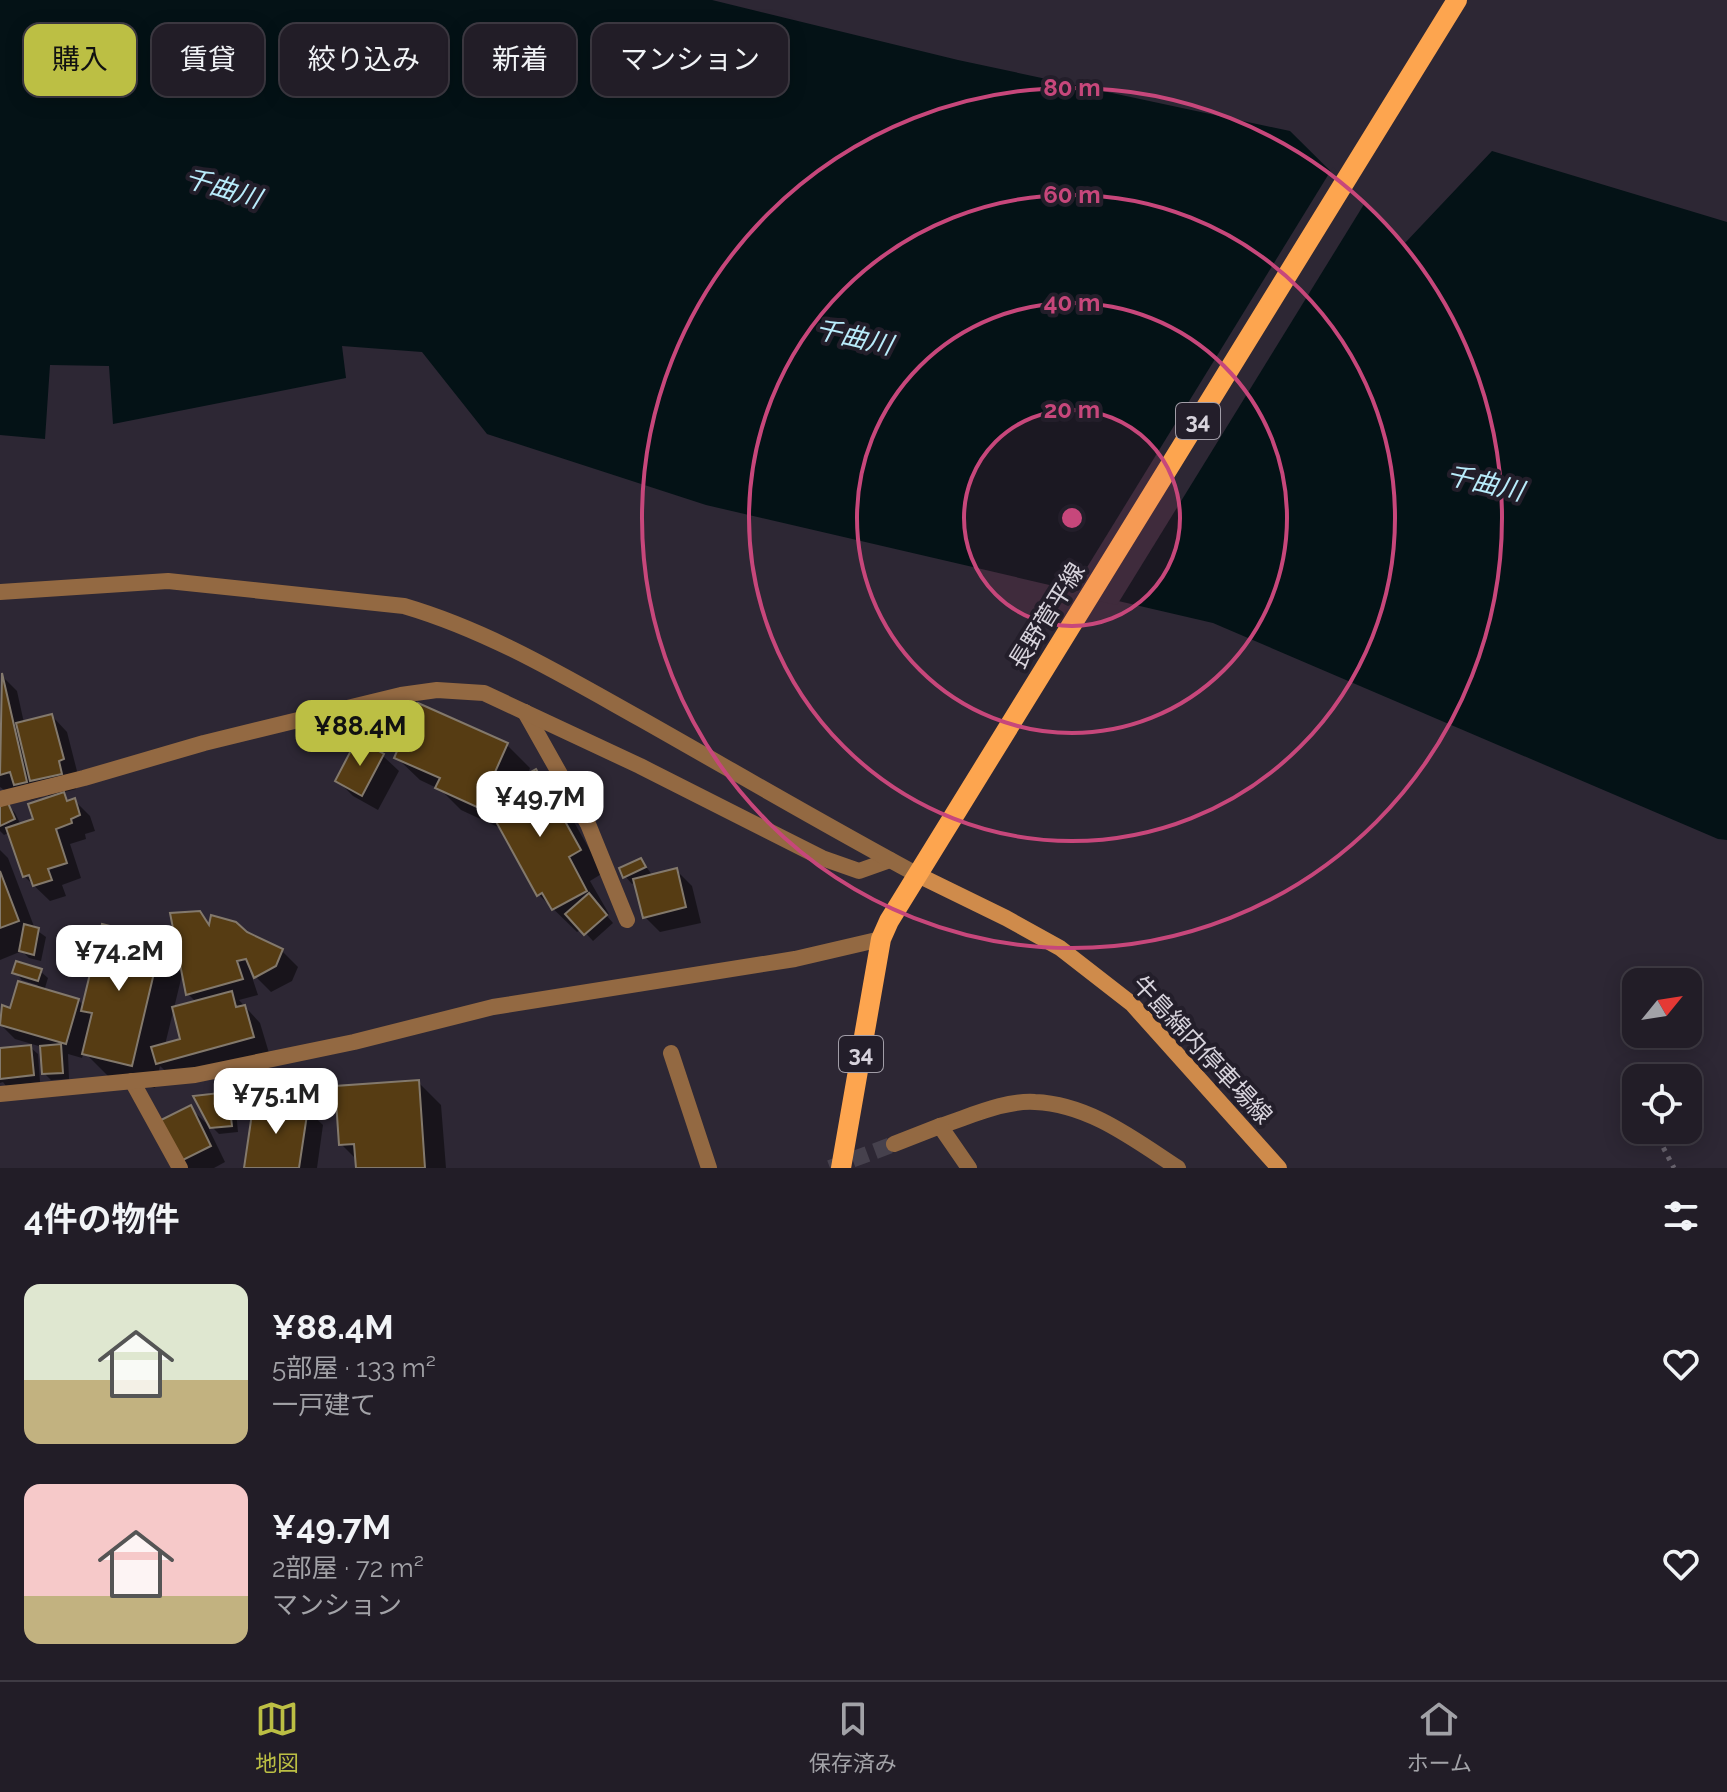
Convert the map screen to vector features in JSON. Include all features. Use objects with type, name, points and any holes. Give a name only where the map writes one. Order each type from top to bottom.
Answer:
[{"type":"main road","name":"長野菅平線","points":[[841,1168],[881,939],[1457,0]]},
{"type":"main road","name":"牛島綿内停車場線","points":[[918,875],[1060,948],[1132,1004],[1279,1168]]},
{"type":"street","points":[[0,592],[168,581],[404,606],[429,613],[495,640],[577,683],[918,875]]},
{"type":"street","points":[[0,799],[204,743],[401,695],[437,690],[484,693],[640,766],[822,858],[859,871],[890,860]]},
{"type":"street","points":[[525,712],[588,824],[627,920]]},
{"type":"street","points":[[0,1094],[195,1075],[354,1042],[493,1007],[795,959],[881,939]]},
{"type":"street","points":[[671,1053],[709,1168]]},
{"type":"street","points":[[132,1081],[180,1168]]},
{"type":"street","points":[[894,1144],[998,1107],[1033,1101],[1074,1108],[1117,1128],[1178,1168]]},
{"type":"street","points":[[940,1126],[969,1168]]},
{"type":"path","points":[[1661,1144],[1674,1168]]},
{"type":"water","name":"千曲川","points":[[0,0],[712,0],[958,60],[1290,131],[1404,244],[1492,151],[1727,222],[1727,840],[1718,839],[1213,623],[706,505],[487,434],[422,352],[342,346],[346,378],[113,424],[109,366],[50,365],[45,439],[0,435]]},
{"type":"pier","points":[[1333,167],[1366,201],[1117,605],[1070,595]]},
{"type":"building","points":[[2,673],[27,782],[14,785],[10,772],[0,775]]},
{"type":"building","points":[[418,703],[508,743],[479,808],[435,788],[440,778],[394,758]]},
{"type":"building","points":[[52,714],[64,759],[59,761],[62,774],[30,781],[16,723]]},
{"type":"building","points":[[357,739],[384,754],[362,796],[335,781]]},
{"type":"building","points":[[536,769],[581,850],[569,857],[587,891],[552,910],[542,893],[537,896],[488,807],[512,793],[507,785]]},
{"type":"building","points":[[64,792],[67,801],[75,798],[80,815],[71,819],[72,823],[56,829],[67,863],[48,869],[52,880],[33,886],[29,875],[23,877],[6,828],[33,819],[28,804]]},
{"type":"building","points":[[8,803],[15,819],[0,826],[0,806]]},
{"type":"building","points":[[641,858],[646,867],[623,878],[619,868]]},
{"type":"building","points":[[677,868],[686,907],[643,918],[633,879]]},
{"type":"building","points":[[0,871],[19,921],[0,928]]},
{"type":"building","points":[[589,893],[607,915],[584,935],[565,914]]},
{"type":"building","points":[[200,911],[209,925],[211,915],[236,922],[247,932],[283,949],[276,966],[254,978],[246,959],[237,961],[243,979],[186,995],[170,913]]},
{"type":"building","points":[[24,924],[39,928],[34,955],[19,951]]},
{"type":"building","points":[[102,924],[162,939],[132,1066],[82,1054],[92,1013],[81,1011]]},
{"type":"building","points":[[16,961],[42,969],[38,981],[12,973]]},
{"type":"building","points":[[18,981],[79,999],[66,1044],[0,1025],[2,1005],[10,1008]]},
{"type":"building","points":[[232,991],[236,1007],[245,1005],[254,1037],[156,1064],[151,1047],[180,1039],[172,1007]]},
{"type":"building","points":[[61,1044],[63,1073],[42,1074],[40,1046]]},
{"type":"building","points":[[31,1045],[34,1075],[0,1079],[0,1048]]},
{"type":"building","points":[[419,1080],[425,1168],[356,1168],[354,1144],[339,1145],[335,1086]]},
{"type":"building","points":[[228,1092],[232,1126],[210,1128],[193,1096]]},
{"type":"building","points":[[254,1100],[308,1108],[299,1168],[244,1168]]},
{"type":"building","points":[[191,1105],[211,1146],[179,1162],[159,1121]]},
{"type":"tunnel","points":[[830,1168],[894,1144]]}]
